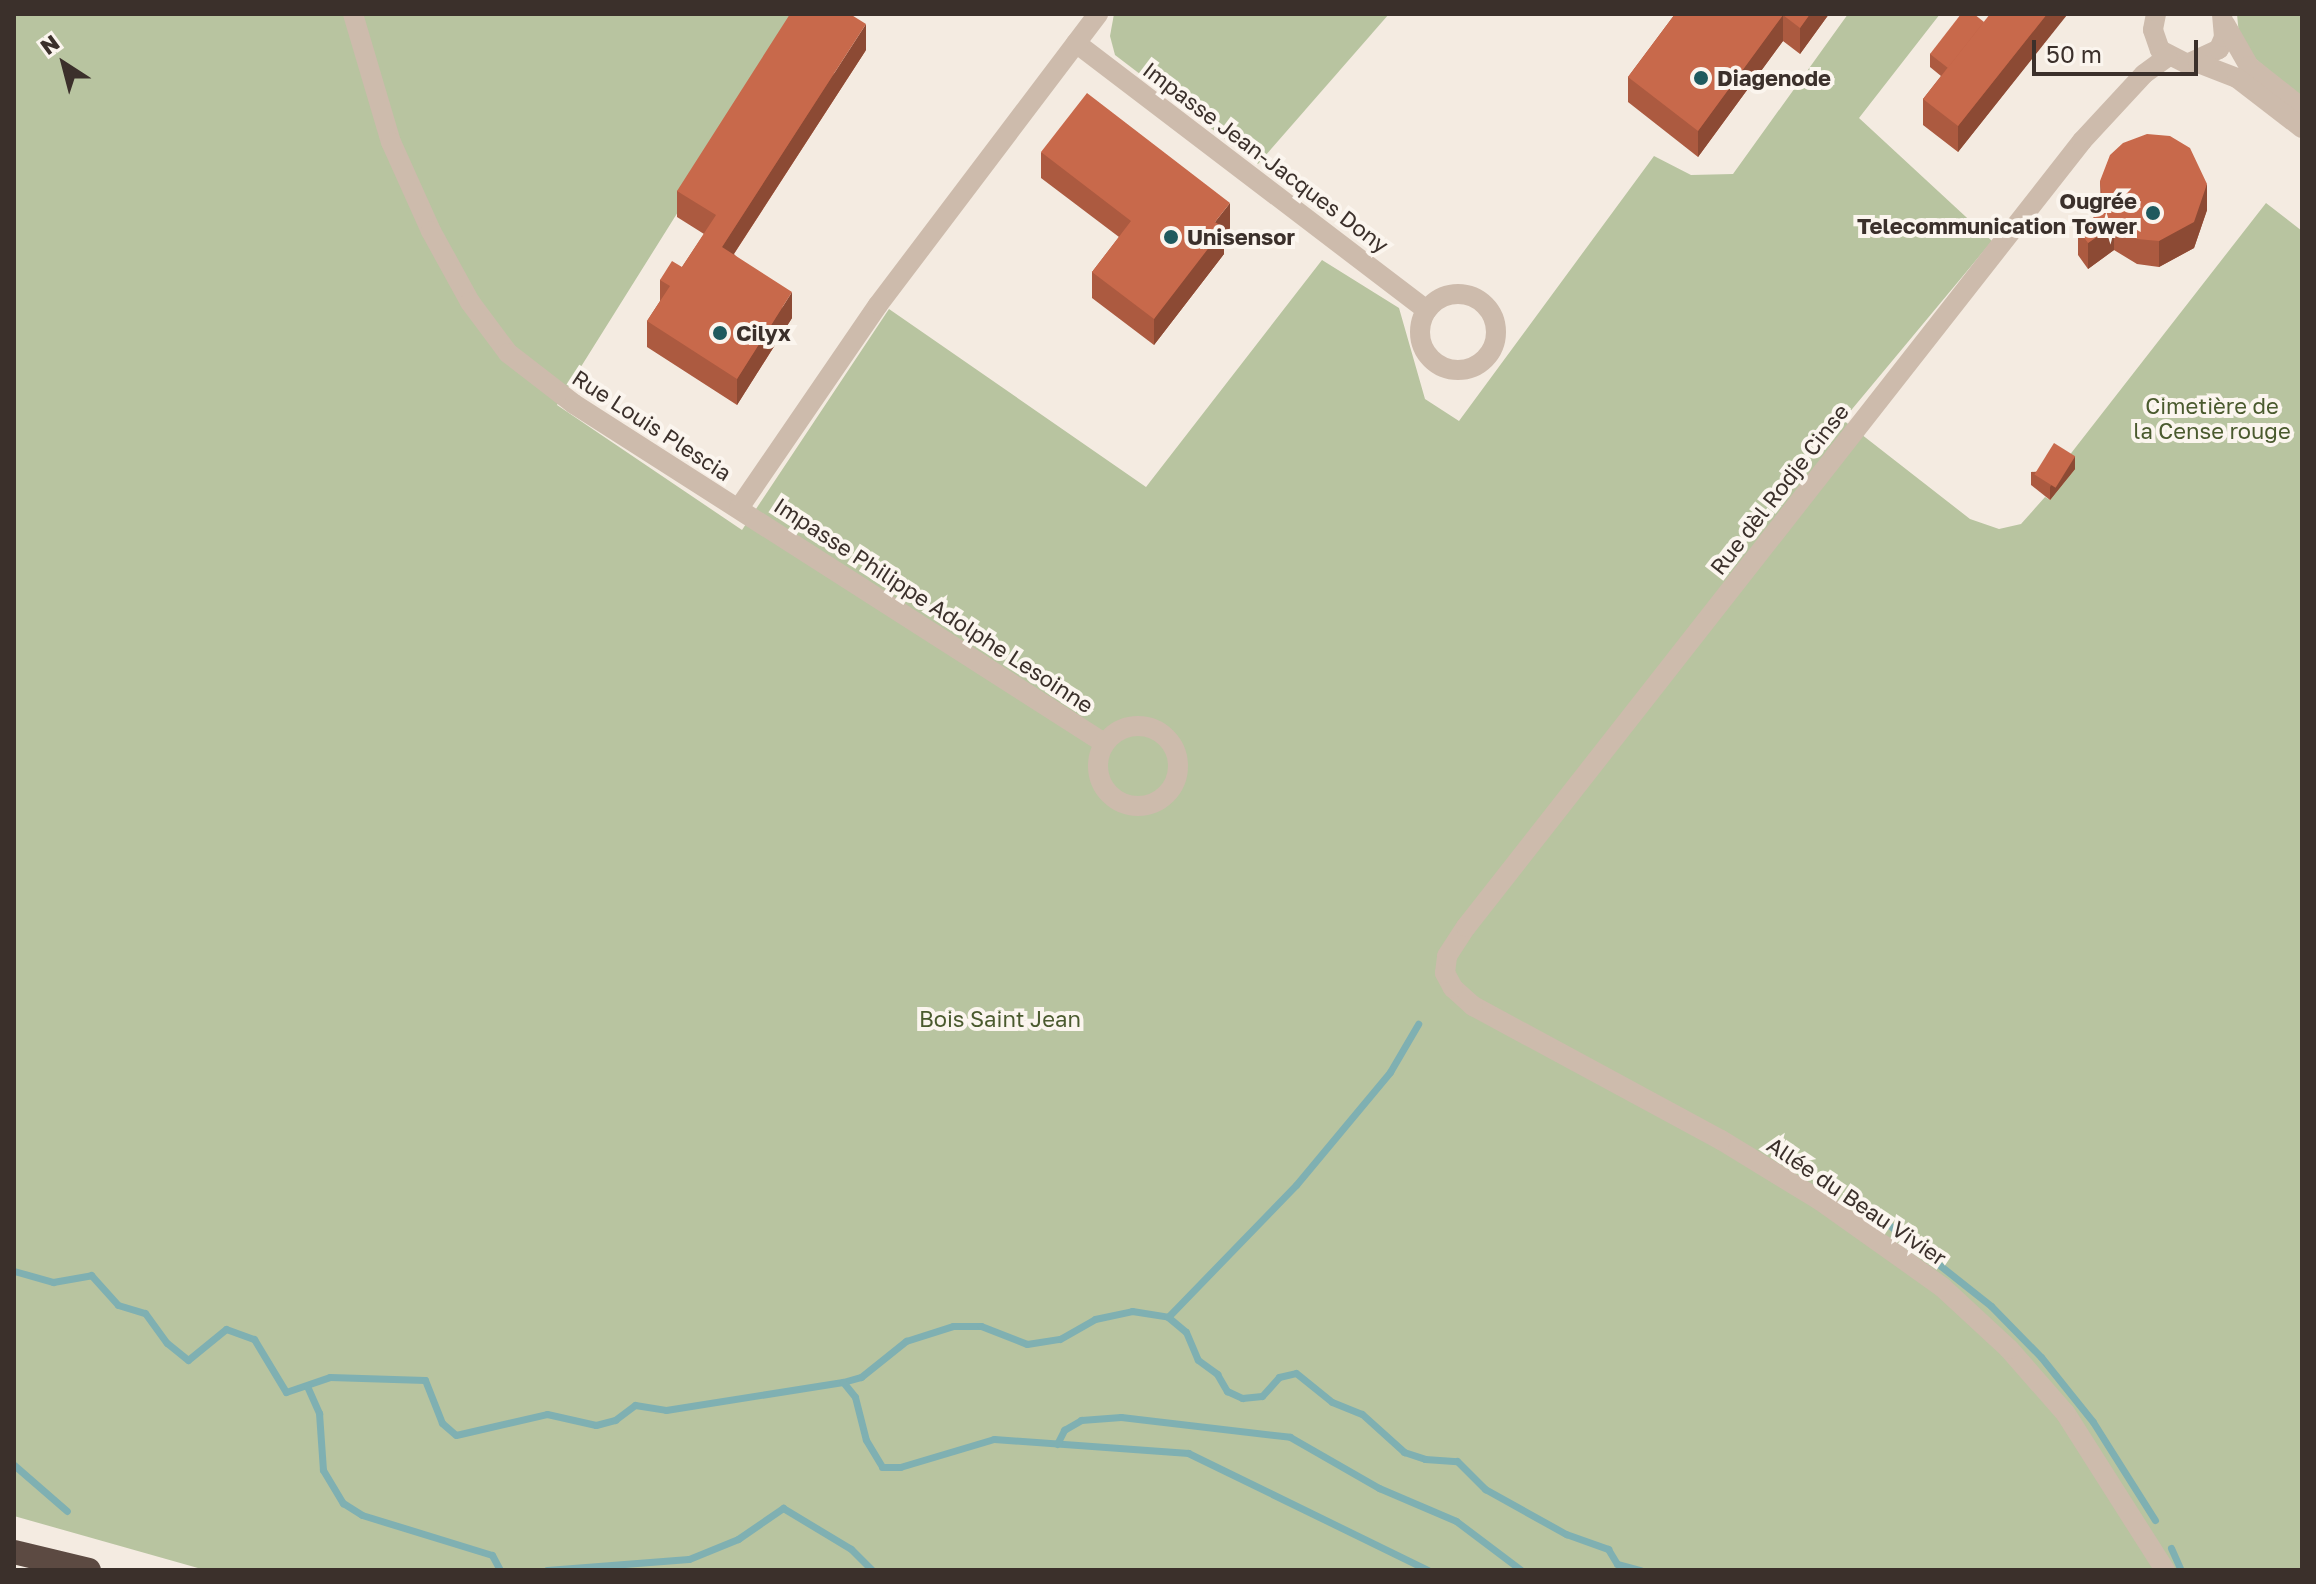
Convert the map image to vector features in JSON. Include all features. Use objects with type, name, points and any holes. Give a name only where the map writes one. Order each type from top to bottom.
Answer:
[{"type":"highway","points":[[14,1552],[89,1570]]},
{"type":"street","name":"Rue Louis Plescia","points":[[353,14],[391,142],[431,231],[470,302],[508,353],[574,404],[739,508],[887,292],[1098,14]]},
{"type":"street","points":[[2156,14],[2155,40],[2167,57],[2198,63],[2237,78],[2302,128]]},
{"type":"street","points":[[2198,63],[2219,49],[2223,19]]},
{"type":"street","points":[[2223,19],[2249,66],[2302,108]]},
{"type":"street","name":"Impasse Jean-Jacques Dony","points":[[1076,43],[1427,310]]},
{"type":"street","name":"Rue dèl Rodje Cinse","points":[[1445,964],[1466,927],[2082,141],[2144,74],[2167,57]]},
{"type":"street","name":"Impasse Philippe Adolphe Lesoinne","points":[[739,508],[1104,743]]},
{"type":"street","name":"Impasse Philippe Adolphe Lesoinne","points":[[1126,727],[1154,728],[1174,746],[1178,760],[1173,786],[1154,803],[1129,805],[1117,800],[1100,780],[1099,755],[1104,743],[1126,727]]},
{"type":"street","name":"Allée du Beau Vivier","points":[[1445,964],[1453,988],[1473,1006],[1779,1175],[1874,1237],[1959,1302],[2066,1414],[2165,1570]]},
{"type":"green space","name":"Bois Saint Jean","points":[[14,14],[802,14],[557,405],[742,530],[889,309],[1146,487],[1322,260],[1399,308],[1425,399],[1459,421],[1654,156],[1691,175],[1733,174],[1848,14],[1940,14],[1859,118],[1992,241],[1843,420],[1970,519],[1999,529],[2021,524],[2045,497],[2050,500],[2065,461],[2266,203],[2302,231],[2302,1570],[205,1570],[14,1516]]},
{"type":"green space","points":[[1114,14],[1389,14],[1258,164],[1115,55],[1110,36]]},
{"type":"green space","points":[[2237,14],[2302,14],[2302,98],[2240,46]]},
{"type":"building","points":[[790,14],[850,14],[866,24],[722,247],[792,292],[737,379],[647,321],[670,286],[660,280],[672,261],[682,267],[716,215],[677,191]]},
{"type":"building","name":"Diagenode","points":[[1675,14],[1810,14],[1800,28],[1783,15],[1698,131],[1628,77]]},
{"type":"building","points":[[1961,14],[1974,14],[1984,22],[1948,68],[1930,54]]},
{"type":"building","points":[[1990,14],[2047,14],[1958,126],[1923,99]]},
{"type":"building","name":"Unisensor","points":[[1087,93],[1230,203],[1215,222],[1224,228],[1154,319],[1092,272],[1131,221],[1041,152]]},
{"type":"building","points":[[2147,134],[2170,136],[2190,148],[2207,184],[2194,222],[2159,241],[2137,239],[2114,225],[2088,243],[2078,229],[2104,210],[2100,181],[2110,155],[2123,143]]},
{"type":"building","points":[[2054,443],[2075,456],[2056,488],[2034,474]]},
{"type":"waterway","points":[[1168,1317],[1296,1185],[1390,1072],[1418,1024]]},
{"type":"waterway","points":[[1869,1209],[1991,1306],[2041,1357],[2093,1422],[2155,1520]]},
{"type":"waterway","points":[[14,1271],[53,1282],[91,1275],[118,1305],[145,1313],[167,1343],[188,1360],[226,1329],[254,1339],[286,1392],[330,1377],[425,1380],[442,1423],[456,1435],[547,1414],[596,1425],[615,1420],[635,1405],[666,1410],[843,1382],[861,1377],[906,1341],[953,1326],[981,1326],[1027,1344],[1060,1339],[1095,1319],[1132,1311],[1168,1317],[1186,1332],[1198,1360],[1217,1374],[1227,1391],[1242,1398],[1262,1396],[1279,1377],[1296,1373],[1332,1402],[1362,1414],[1404,1452],[1425,1459],[1457,1461],[1485,1489],[1566,1534],[1608,1549],[1617,1564],[1640,1570]]},
{"type":"waterway","points":[[843,1382],[855,1397],[866,1440],[882,1467],[900,1467],[994,1439],[1188,1453],[1428,1570]]},
{"type":"waterway","points":[[307,1386],[319,1413],[323,1470],[343,1503],[362,1515],[492,1555],[500,1570]]},
{"type":"waterway","points":[[1057,1444],[1064,1430],[1081,1420],[1121,1417],[1290,1437],[1379,1488],[1456,1521],[1521,1570]]},
{"type":"waterway","points":[[14,1465],[67,1511]]},
{"type":"waterway","points":[[547,1570],[689,1559],[738,1539],[783,1508],[851,1549],[872,1570]]},
{"type":"waterway","points":[[2171,1548],[2181,1570]]},
{"type":"place","name":"Diagenode","points":[[1701,78]]},
{"type":"place","name":"Ougrée Telecommunication Tower","points":[[2153,213]]},
{"type":"place","name":"Unisensor","points":[[1171,237]]},
{"type":"place","name":"Cilyx","points":[[720,333]]},
{"type":"park label","name":"Cimetière de la Cense rouge","points":[[2212,418]]}]
